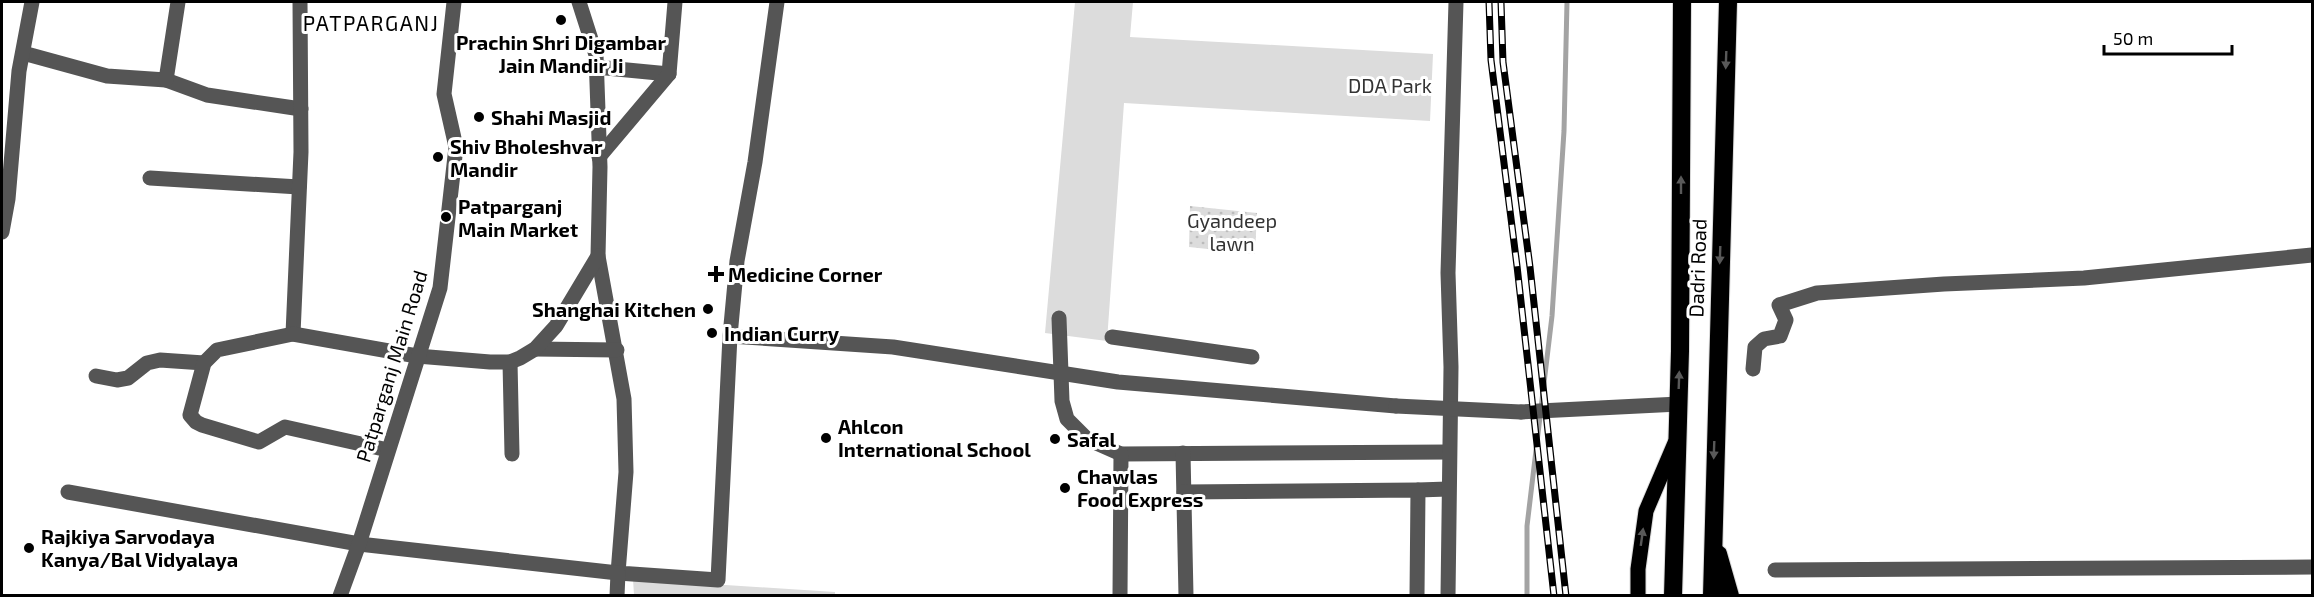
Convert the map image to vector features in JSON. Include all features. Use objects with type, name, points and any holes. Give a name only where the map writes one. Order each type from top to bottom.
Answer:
[{"type":"highway","name":"Dadri Road","points":[[1672,596],[1679,404],[1682,2]]},
{"type":"highway","name":"Dadri Road","points":[[1712,596],[1728,2]]},
{"type":"highway","points":[[1712,535],[1731,596]]},
{"type":"main road","points":[[1638,596],[1638,569],[1646,511],[1677,438]]},
{"type":"street","points":[[2,232],[5,183],[32,2]]},
{"type":"street","points":[[166,80],[178,2]]},
{"type":"street","points":[[293,334],[301,109],[300,2]]},
{"type":"street","name":"Patparganj Main Road","points":[[340,596],[359,544],[440,288],[456,147],[444,94],[454,2]]},
{"type":"street","points":[[579,2],[592,39],[596,67],[599,157],[598,256],[617,350],[624,399],[626,472],[617,596]]},
{"type":"street","points":[[599,157],[669,74],[675,2]]},
{"type":"street","points":[[68,492],[359,544],[618,573],[718,580],[730,336],[737,261],[755,162],[777,2]]},
{"type":"street","points":[[1448,596],[1451,367],[1448,273],[1456,2]]},
{"type":"street","points":[[23,53],[107,76],[166,80],[207,95],[301,109]]},
{"type":"street","points":[[596,67],[669,74]]},
{"type":"street","points":[[150,178],[299,187]]},
{"type":"street","points":[[1753,369],[1755,347],[1764,339],[1780,336],[1786,320],[1779,305],[1816,293],[1944,284],[2084,279],[2313,255]]},
{"type":"street","points":[[388,450],[285,428],[259,442],[202,425],[190,415],[204,363],[217,350],[293,334],[417,356],[510,362],[535,349],[556,326],[598,256]]},
{"type":"street","points":[[1059,318],[1062,400],[1066,418],[1087,439],[1120,454],[1449,452]]},
{"type":"street","points":[[730,336],[893,347],[1118,382],[1396,406],[1521,412],[1679,404]]},
{"type":"street","points":[[1112,337],[1252,357]]},
{"type":"street","points":[[535,349],[617,350]]},
{"type":"street","points":[[96,376],[117,380],[128,378],[147,363],[160,360],[204,363]]},
{"type":"street","points":[[510,362],[512,453]]},
{"type":"street","points":[[1183,453],[1186,596]]},
{"type":"street","points":[[1120,454],[1120,596]]},
{"type":"street","points":[[1184,492],[1448,489]]},
{"type":"street","points":[[1417,596],[1418,490]]},
{"type":"street","points":[[1775,570],[2313,567]]},
{"type":"green space","name":"DDA Park","points":[[1075,2],[1133,2],[1130,37],[1433,54],[1430,121],[1124,103],[1107,341],[1045,333]]},
{"type":"green space","name":"Gyandeep lawn","points":[[1190,206],[1257,213],[1255,254],[1189,247]]},
{"type":"green space","points":[[633,579],[835,592],[835,595],[634,595]]},
{"type":"waterway","points":[[1527,596],[1527,526],[1552,316],[1564,131],[1567,2]]},
{"type":"railway","points":[[1489,2],[1491,60],[1554,596]]},
{"type":"railway","points":[[1501,2],[1503,62],[1530,267],[1566,596]]},
{"type":"place","name":"Prachin Shri Digambar Jain Mandir Ji","points":[[561,20]]},
{"type":"place","name":"Shahi Masjid","points":[[479,117]]},
{"type":"place","name":"Shiv Bholeshvar Mandir","points":[[438,157]]},
{"type":"place","name":"Patparganj Main Market","points":[[446,217]]},
{"type":"place","name":"Medicine Corner","points":[[716,274]]},
{"type":"place","name":"Shanghai Kitchen","points":[[708,309]]},
{"type":"place","name":"Indian Curry","points":[[712,333]]},
{"type":"place","name":"Ahlcon International School","points":[[826,438]]},
{"type":"place","name":"Safal","points":[[1055,439]]},
{"type":"place","name":"Chawlas Food Express","points":[[1065,488]]},
{"type":"place","name":"Rajkiya Sarvodaya Kanya/Bal Vidyalaya","points":[[29,548]]},
{"type":"district","name":"PATPARGANJ","points":[[371,22]]}]
